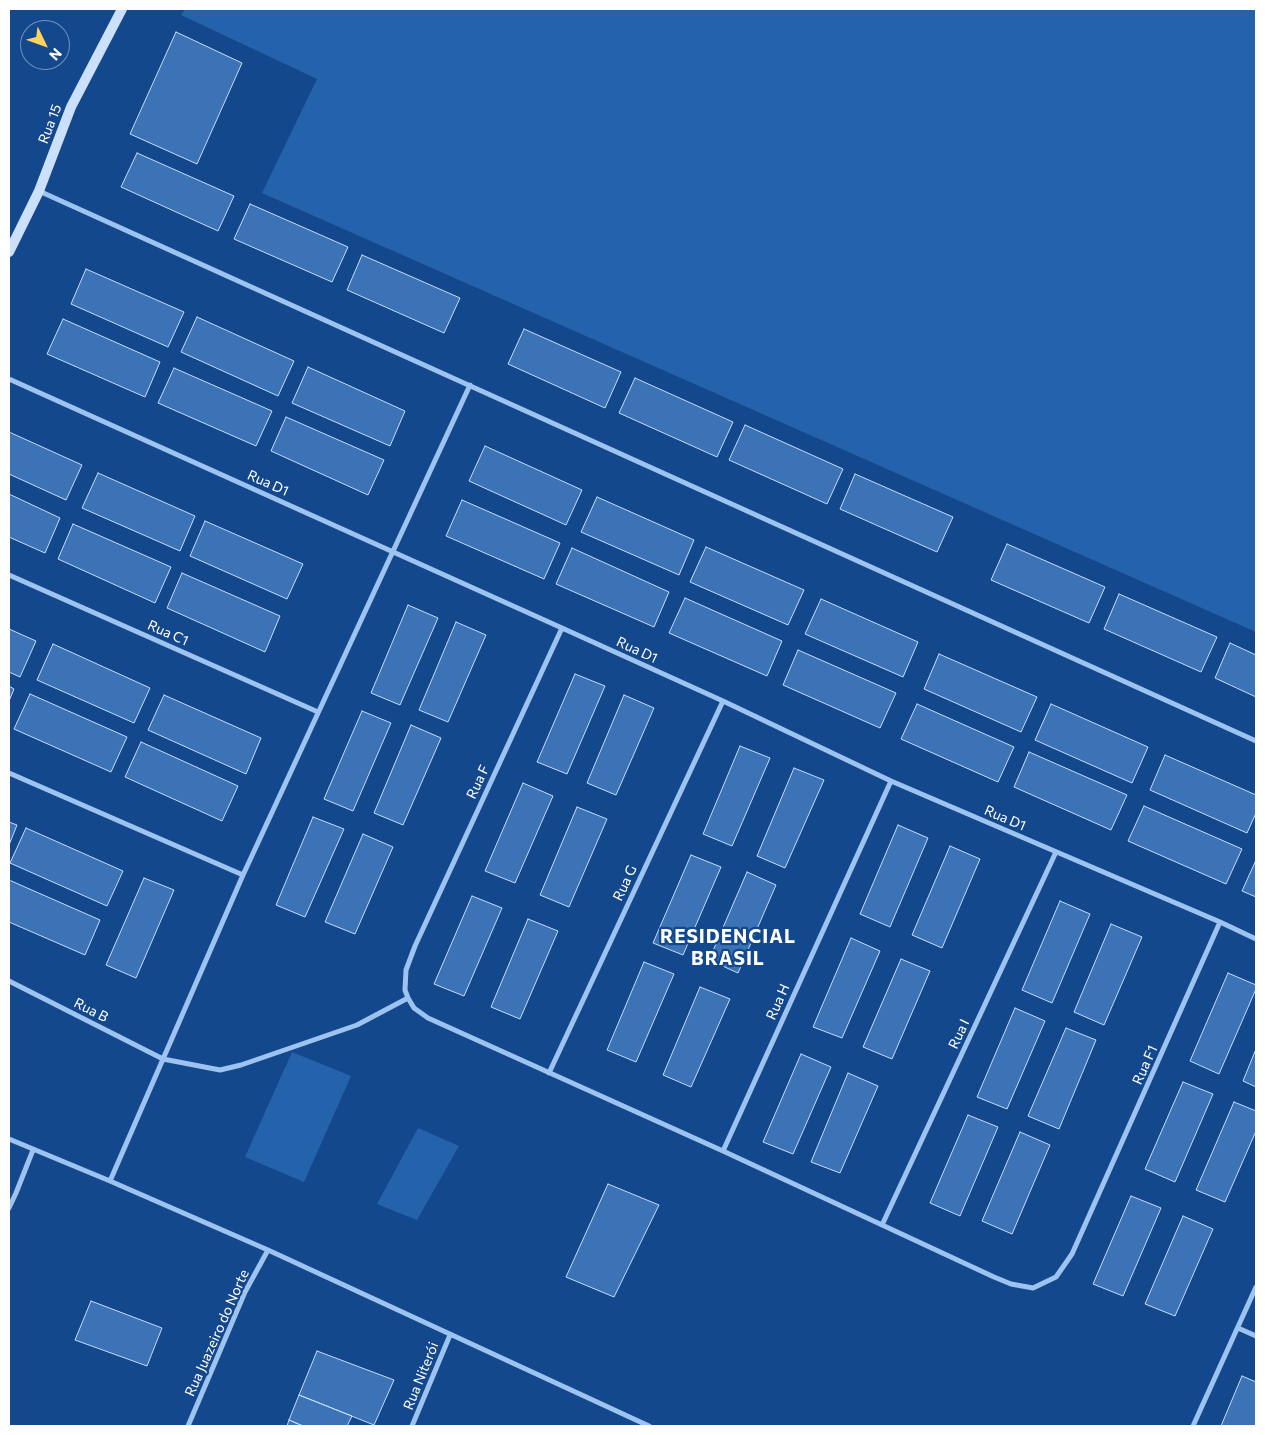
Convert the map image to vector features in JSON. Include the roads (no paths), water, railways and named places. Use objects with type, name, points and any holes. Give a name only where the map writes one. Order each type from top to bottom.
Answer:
[{"type":"main road","name":"Rua 15","points":[[9,252],[40,191],[71,107],[122,9]]},
{"type":"street","points":[[40,191],[1256,741]]},
{"type":"street","name":"Rua D1","points":[[9,379],[723,701],[891,781],[1256,939]]},
{"type":"street","points":[[110,1181],[243,875],[470,385]]},
{"type":"street","name":"Rua C1","points":[[9,575],[318,712]]},
{"type":"street","name":"Rua F","points":[[408,998],[404,981],[415,946],[562,628]]},
{"type":"street","name":"Rua G","points":[[548,1074],[723,701]]},
{"type":"street","points":[[9,773],[243,875]]},
{"type":"street","name":"Rua H","points":[[723,1151],[891,781]]},
{"type":"street","name":"Rua I","points":[[882,1226],[1056,852]]},
{"type":"street","name":"Rua F1","points":[[408,998],[414,1008],[428,1018],[548,1074],[723,1151],[1003,1281],[1033,1288],[1056,1277],[1072,1254],[1220,922]]},
{"type":"street","name":"Rua B","points":[[9,981],[163,1059],[220,1070],[241,1065],[357,1025],[408,998]]},
{"type":"street","points":[[9,1139],[268,1250],[649,1426]]},
{"type":"street","points":[[9,1208],[33,1150]]},
{"type":"street","name":"Rua Juazeiro do Norte","points":[[188,1426],[245,1292],[268,1250]]},
{"type":"street","points":[[1193,1426],[1256,1287]]},
{"type":"street","points":[[1238,1328],[1256,1336]]},
{"type":"street","name":"Rua Niterói","points":[[412,1426],[450,1335]]},
{"type":"district","name":"RESIDENCIAL BRASIL","points":[[728,948]]}]
